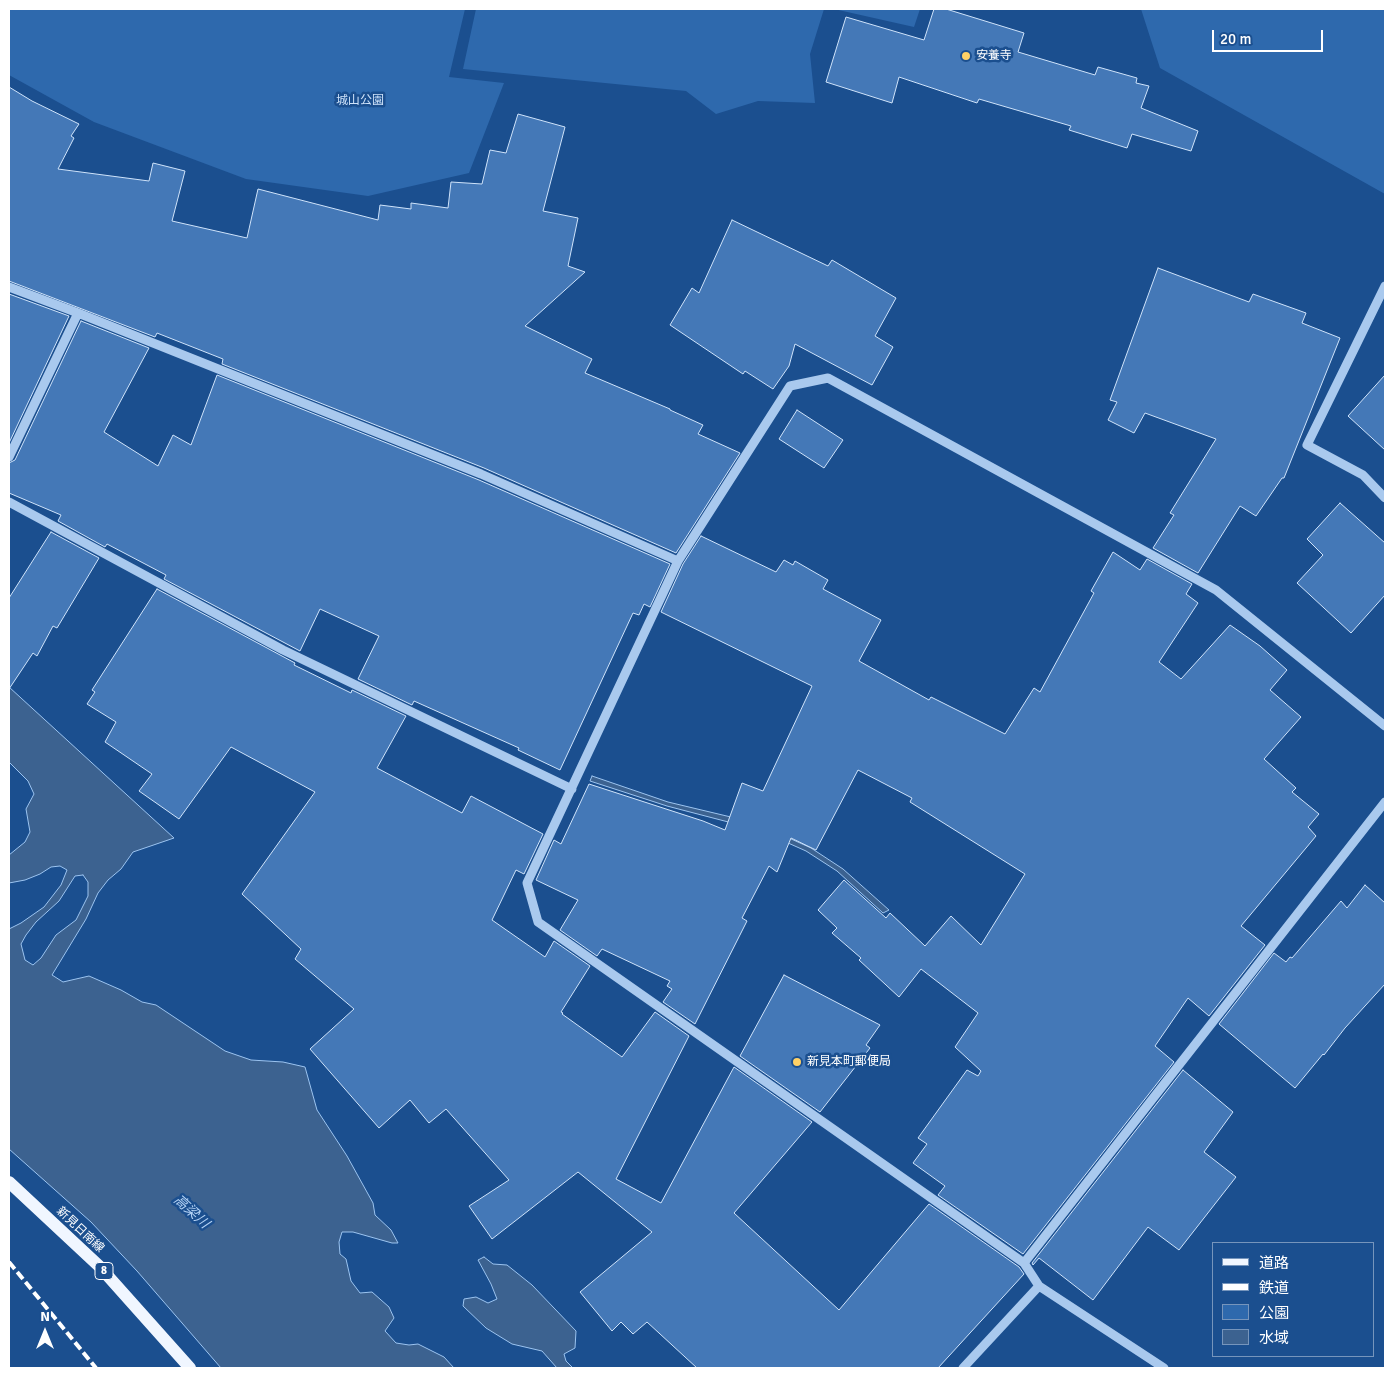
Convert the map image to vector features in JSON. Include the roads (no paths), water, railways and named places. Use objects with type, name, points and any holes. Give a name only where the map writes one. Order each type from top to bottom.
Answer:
[{"type":"main road","name":"新見日南線","points":[[9,1182],[100,1266],[190,1368]]},
{"type":"street","points":[[1385,286],[1307,445],[1363,475],[1385,498]]},
{"type":"street","points":[[9,287],[78,312],[481,474],[678,561]]},
{"type":"street","points":[[9,456],[78,312]]},
{"type":"street","points":[[1164,1368],[1039,1286],[1024,1263],[538,922],[527,883],[678,561],[790,386],[828,378],[1216,590],[1385,726]]},
{"type":"street","points":[[9,502],[283,650],[572,789]]},
{"type":"street","points":[[1024,1263],[1385,802]]},
{"type":"street","points":[[963,1368],[1039,1286]]},
{"type":"water","name":"高梁川","points":[[9,687],[174,838],[133,852],[121,869],[108,880],[98,893],[86,919],[52,975],[63,982],[89,976],[121,990],[142,1002],[156,1005],[225,1051],[251,1060],[283,1062],[305,1067],[317,1110],[347,1156],[373,1203],[375,1215],[391,1230],[398,1243],[353,1232],[342,1232],[339,1242],[340,1254],[346,1259],[351,1281],[360,1293],[372,1292],[389,1307],[394,1318],[385,1331],[396,1343],[418,1344],[444,1357],[454,1368],[221,1368],[137,1271],[91,1222],[9,1149],[9,929],[44,907],[61,885],[67,870],[60,866],[51,867],[25,880],[9,883],[9,855],[25,842],[30,832],[26,809],[34,794],[28,781],[9,762]],"holes":[[[83,875],[88,882],[88,896],[76,920],[56,935],[41,958],[33,965],[25,960],[21,944],[36,922],[59,901],[75,876]]]},
{"type":"water","points":[[592,776],[668,802],[756,823],[811,848],[843,869],[889,910],[883,913],[837,871],[806,851],[759,830],[667,806],[590,781]]},
{"type":"water","points":[[484,1257],[493,1264],[507,1265],[532,1285],[576,1331],[575,1348],[564,1354],[566,1361],[573,1368],[557,1368],[542,1351],[512,1344],[486,1328],[463,1306],[464,1299],[476,1297],[488,1303],[497,1299],[478,1260]]},
{"type":"railway","points":[[9,1262],[96,1368]]},
{"type":"place","name":"安養寺","points":[[966,56]]},
{"type":"place","name":"新見本町郵便局","points":[[797,1062]]},
{"type":"park label","name":"城山公園","points":[[360,101]]}]
